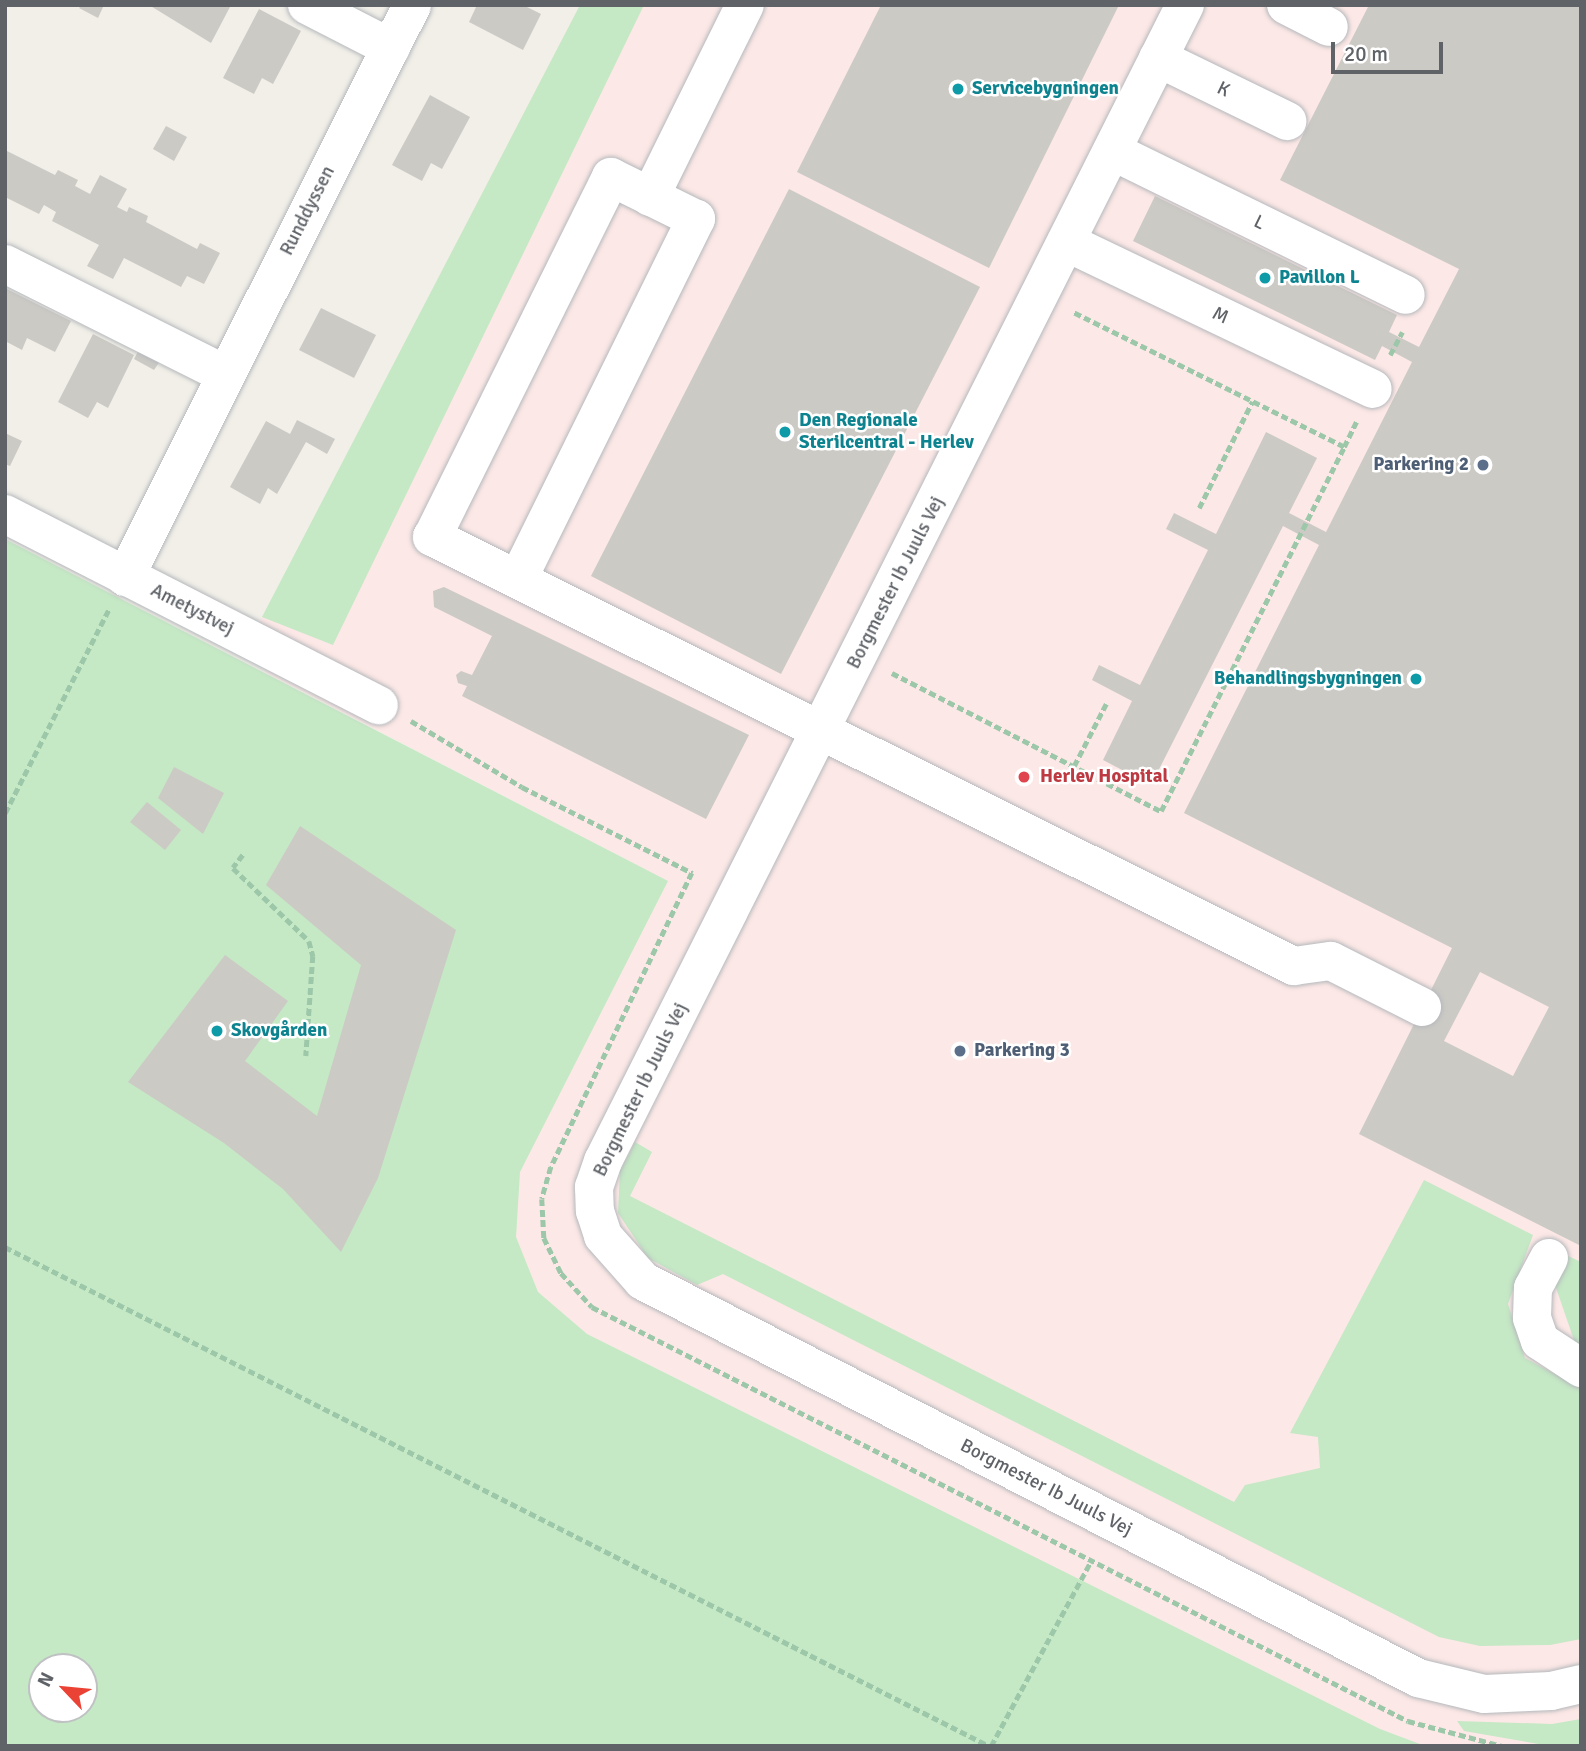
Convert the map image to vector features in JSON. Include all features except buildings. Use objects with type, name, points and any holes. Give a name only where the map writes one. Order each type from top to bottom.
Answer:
[{"type":"street","points":[[307,5],[391,48]]},
{"type":"street","name":"Runddyssen","points":[[125,577],[412,5]]},
{"type":"street","points":[[650,197],[745,5]]},
{"type":"street","name":"Borgmester Ib Juuls Vej","points":[[1185,5],[603,1161],[594,1187],[595,1212],[603,1236],[618,1258],[643,1281],[1418,1678],[1484,1694],[1551,1691],[1581,1684]]},
{"type":"street","points":[[1286,5],[1329,27]]},
{"type":"street","name":"K","points":[[1158,58],[1287,121]]},
{"type":"street","name":"L","points":[[1112,151],[1406,295]]},
{"type":"street","points":[[518,579],[696,219],[611,177],[432,537],[1294,966],[1331,961],[1422,1007]]},
{"type":"street","name":"M","points":[[1066,242],[1373,389]]},
{"type":"street","points":[[5,264],[225,374]]},
{"type":"street","name":"Ametystvej","points":[[5,514],[379,705]]},
{"type":"street","points":[[1549,1258],[1533,1288],[1532,1318],[1540,1341],[1581,1367]]},
{"type":"path","points":[[859,657],[1161,811],[1344,447],[1040,296]]},
{"type":"path","points":[[1199,508],[1252,402]]},
{"type":"path","points":[[5,813],[125,577]]},
{"type":"path","points":[[1074,766],[1106,704]]},
{"type":"path","points":[[379,705],[522,787],[692,873],[551,1167],[542,1199],[544,1238],[561,1273],[592,1307],[1408,1721],[1502,1746]]},
{"type":"path","points":[[243,855],[233,868],[309,942],[313,956],[306,1056]]},
{"type":"path","points":[[5,1247],[990,1746],[1091,1561]]},
{"type":"shaded area","name":"Herlev Hospital","points":[[580,5],[1581,5],[1581,1746],[1425,1746],[1380,1729],[587,1334],[538,1292],[516,1237],[520,1172],[668,881],[267,673],[256,629]]},
{"type":"green space","points":[[580,5],[644,5],[333,645],[262,617]]},
{"type":"green space","points":[[5,539],[668,881],[520,1172],[516,1237],[538,1292],[587,1334],[1380,1729],[1425,1746],[5,1746]]},
{"type":"green space","points":[[635,1142],[652,1152],[630,1196],[1234,1502],[1245,1485],[1320,1468],[1318,1437],[1290,1433],[1424,1180],[1533,1235],[1508,1304],[1525,1358],[1581,1388],[1581,1639],[1550,1645],[1480,1646],[1439,1637],[723,1274],[697,1285],[648,1258],[618,1213],[620,1171]]},
{"type":"green space","points":[[1566,1255],[1581,1262],[1581,1348],[1576,1346],[1554,1282]]},
{"type":"green space","points":[[1581,1719],[1581,1746],[1550,1746],[1464,1731],[1457,1721],[1552,1724]]},
{"type":"place","name":"Servicebygningen","points":[[958,89]]},
{"type":"place","name":"Pavillon L","points":[[1265,278]]},
{"type":"place","name":"Den Regionale Sterilcentral - Herlev","points":[[785,432]]},
{"type":"place","name":"Parkering 2","points":[[1483,465]]},
{"type":"place","name":"Behandlingsbygningen","points":[[1416,679]]},
{"type":"place","name":"Herlev Hospital","points":[[1024,777]]},
{"type":"place","name":"Skovgården","points":[[217,1031]]},
{"type":"place","name":"Parkering 3","points":[[960,1051]]}]
